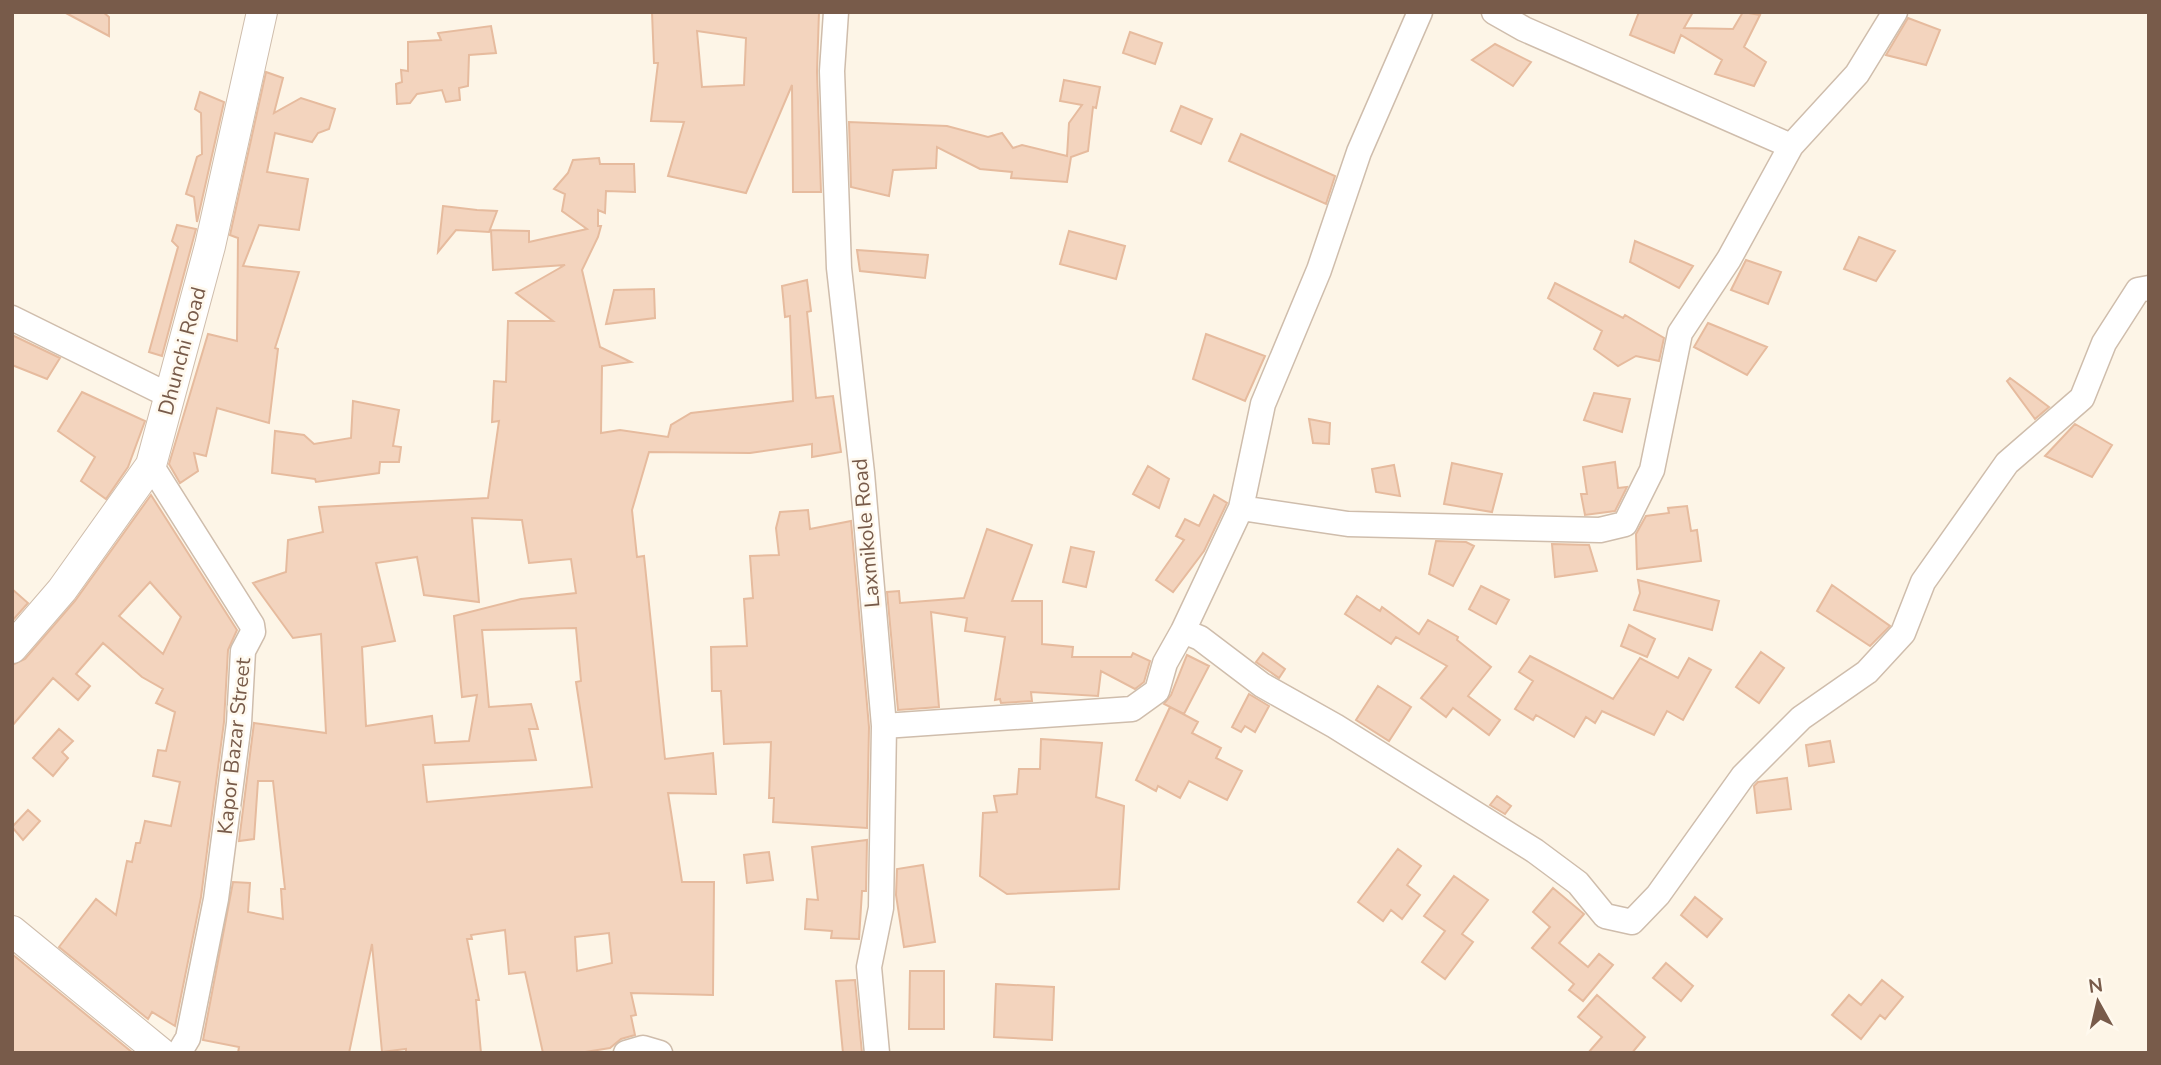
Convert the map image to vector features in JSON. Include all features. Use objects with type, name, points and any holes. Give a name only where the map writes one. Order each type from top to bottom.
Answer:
[{"type":"street","name":"Dhunchi Road","points":[[12,648],[62,590],[151,465],[210,246],[262,12]]},
{"type":"street","name":"Laxmikole Road","points":[[836,12],[832,71],[839,268],[862,473],[884,726],[881,908],[869,967],[877,1053]]},
{"type":"street","points":[[884,726],[1132,709],[1157,691],[1165,663],[1241,508],[1263,404],[1320,270],[1359,152],[1420,12]]},
{"type":"street","points":[[1494,12],[1524,29],[1791,146]]},
{"type":"street","points":[[1241,508],[1348,524],[1600,530],[1625,524],[1652,470],[1680,333],[1729,259],[1791,146],[1857,74],[1895,12]]},
{"type":"street","points":[[1183,631],[1200,638],[1262,685],[1388,758],[1535,851],[1578,883],[1605,916],[1632,922],[1658,895],[1743,776],[1801,718],[1867,672],[1903,633],[1923,582],[2007,463],[2082,398],[2104,343],[2138,290],[2149,288]]},
{"type":"street","points":[[12,318],[170,396]]},
{"type":"street","name":"Kapor Bazar Street","points":[[151,465],[252,625],[253,632],[243,651],[239,723],[216,899],[188,1038],[179,1053]]},
{"type":"street","points":[[12,931],[162,1053]]},
{"type":"street","points":[[626,1053],[643,1048],[660,1053]]},
{"type":"building","points":[[64,12],[103,12],[109,17],[109,36]]},
{"type":"building","points":[[652,12],[819,12],[817,72],[821,192],[793,192],[792,85],[746,193],[668,176],[684,122],[651,121],[658,63],[654,63]],"holes":[[[697,31],[746,38],[744,85],[702,87]]]},
{"type":"building","points":[[1639,12],[1693,12],[1684,28],[1733,29],[1743,12],[1760,15],[1744,47],[1766,62],[1754,86],[1715,74],[1722,60],[1681,35],[1674,53],[1630,35]]},
{"type":"building","points":[[1908,18],[1940,30],[1926,65],[1886,55]]},
{"type":"building","points":[[491,26],[496,53],[469,55],[468,86],[459,88],[460,100],[446,102],[442,90],[417,94],[410,103],[397,104],[396,84],[402,82],[401,70],[408,71],[408,42],[441,40],[438,33]]},
{"type":"building","points":[[1130,32],[1162,43],[1155,64],[1123,53]]},
{"type":"building","points":[[1495,44],[1531,62],[1513,86],[1472,60]]},
{"type":"building","points":[[266,72],[283,78],[274,113],[301,98],[335,109],[329,129],[318,133],[312,142],[275,133],[267,172],[308,179],[299,230],[259,225],[243,266],[299,272],[275,348],[278,349],[269,423],[217,408],[206,456],[194,453],[198,471],[180,483],[169,464],[208,334],[237,341],[238,238],[230,235]]},
{"type":"building","points":[[1064,80],[1100,87],[1096,108],[1093,107],[1088,151],[1071,157],[1067,182],[1011,178],[1012,172],[980,169],[937,147],[936,168],[893,170],[889,196],[851,187],[849,122],[947,126],[988,137],[1002,133],[1013,148],[1022,145],[1067,156],[1069,123],[1082,105],[1060,101]]},
{"type":"building","points":[[200,92],[224,102],[197,222],[194,197],[186,194],[197,157],[202,154],[201,113],[195,109]]},
{"type":"building","points":[[1181,106],[1212,119],[1201,144],[1171,131]]},
{"type":"building","points":[[1241,134],[1335,176],[1326,204],[1229,161]]},
{"type":"building","points":[[599,158],[600,164],[634,164],[635,192],[606,191],[605,213],[598,210],[598,226],[601,226],[598,237],[582,270],[600,347],[631,362],[602,366],[601,433],[620,430],[668,437],[671,425],[691,413],[793,401],[790,316],[785,317],[782,286],[807,280],[811,311],[807,312],[816,398],[833,396],[841,452],[812,457],[812,444],[750,453],[649,452],[632,510],[637,557],[644,556],[665,759],[713,753],[716,794],[668,793],[682,882],[714,882],[713,995],[631,993],[636,1015],[631,1016],[635,1035],[621,1039],[610,1048],[579,1053],[543,1053],[525,972],[509,974],[505,930],[471,935],[472,939],[467,939],[479,1000],[476,1000],[481,1053],[406,1053],[406,1049],[382,1052],[372,944],[349,1053],[238,1053],[239,1047],[203,1040],[233,882],[250,883],[248,912],[283,919],[281,889],[285,889],[273,781],[258,781],[254,839],[239,841],[254,723],[326,733],[321,634],[293,638],[253,583],[286,572],[288,540],[323,532],[319,507],[488,498],[499,421],[492,422],[494,381],[506,382],[508,321],[553,321],[516,293],[565,265],[493,270],[491,230],[529,231],[529,242],[587,229],[562,211],[565,194],[554,189],[568,173],[573,160]],"holes":[[[472,518],[522,520],[529,563],[571,559],[576,593],[521,599],[454,616],[462,697],[477,695],[469,741],[435,743],[432,716],[366,726],[362,647],[395,641],[376,563],[417,557],[424,595],[479,602]],[[576,628],[581,681],[576,682],[592,787],[427,802],[423,765],[536,760],[529,729],[538,729],[531,704],[489,707],[482,630]],[[609,933],[612,963],[577,971],[575,937]]]},
{"type":"building","points":[[443,206],[497,211],[489,232],[456,230],[438,252]]},
{"type":"building","points":[[177,225],[196,229],[162,356],[149,352],[178,247],[172,241]]},
{"type":"building","points":[[1069,231],[1125,246],[1116,279],[1060,264]]},
{"type":"building","points":[[1859,237],[1895,251],[1876,281],[1844,269]]},
{"type":"building","points":[[1635,241],[1693,266],[1679,288],[1630,262]]},
{"type":"building","points":[[857,250],[928,255],[925,278],[860,271]]},
{"type":"building","points":[[1746,260],[1781,272],[1768,304],[1731,290]]},
{"type":"building","points":[[1555,283],[1623,318],[1625,315],[1664,338],[1659,361],[1636,356],[1618,366],[1594,349],[1602,331],[1548,298]]},
{"type":"building","points":[[654,289],[655,318],[606,324],[614,290]]},
{"type":"building","points":[[1708,323],[1767,347],[1747,375],[1694,347]]},
{"type":"building","points":[[1206,334],[1265,356],[1245,401],[1193,379]]},
{"type":"building","points":[[12,335],[60,358],[47,379],[12,365]]},
{"type":"building","points":[[2010,378],[2049,407],[2035,419],[2007,381]]},
{"type":"building","points":[[82,392],[145,421],[128,467],[106,499],[81,481],[95,457],[58,431]]},
{"type":"building","points":[[1594,393],[1630,399],[1622,432],[1584,420]]},
{"type":"building","points":[[353,401],[399,410],[393,446],[401,447],[399,462],[380,462],[379,473],[316,482],[315,479],[272,473],[275,431],[304,435],[314,444],[351,438]]},
{"type":"building","points":[[1309,419],[1330,423],[1329,444],[1313,443]]},
{"type":"building","points":[[2075,424],[2112,445],[2092,477],[2045,456]]},
{"type":"building","points":[[1615,462],[1618,488],[1627,487],[1615,511],[1585,515],[1581,494],[1587,494],[1583,467]]},
{"type":"building","points":[[1452,463],[1502,474],[1492,512],[1444,504]]},
{"type":"building","points":[[1394,465],[1400,496],[1376,492],[1372,469]]},
{"type":"building","points":[[1148,466],[1169,479],[1159,508],[1133,494]]},
{"type":"building","points":[[151,495],[237,630],[228,650],[224,722],[201,897],[175,1026],[152,1012],[148,1019],[59,947],[96,899],[116,915],[127,861],[132,862],[145,821],[171,826],[180,782],[153,776],[158,750],[166,751],[175,712],[156,703],[163,689],[142,677],[103,643],[76,674],[90,686],[78,700],[53,678],[12,726],[12,665],[25,659],[75,601]],"holes":[[[150,582],[181,617],[163,654],[119,616]]]},
{"type":"building","points":[[1214,495],[1227,503],[1204,551],[1173,592],[1156,580],[1184,540],[1176,536],[1185,519],[1199,526]]},
{"type":"building","points":[[1687,506],[1691,531],[1697,530],[1701,561],[1637,569],[1636,534],[1646,516],[1669,513],[1668,508]]},
{"type":"building","points":[[808,510],[810,529],[851,521],[869,727],[867,828],[773,822],[774,798],[769,798],[771,742],[724,744],[721,691],[712,691],[711,647],[747,646],[744,599],[753,598],[750,556],[779,555],[776,528],[780,512]]},
{"type":"building","points":[[987,529],[1032,545],[1012,601],[1042,601],[1042,644],[1073,647],[1072,657],[1131,657],[1133,653],[1150,661],[1144,682],[1135,689],[1101,671],[1098,696],[1031,692],[1032,701],[1001,703],[1000,699],[995,700],[1005,637],[965,631],[967,618],[931,612],[939,707],[898,710],[887,592],[899,591],[900,603],[964,598]]},
{"type":"building","points":[[1436,541],[1466,542],[1474,546],[1453,586],[1429,574]]},
{"type":"building","points":[[1552,544],[1589,545],[1597,571],[1555,577]]},
{"type":"building","points":[[1071,547],[1094,552],[1086,587],[1063,582]]},
{"type":"building","points":[[1638,580],[1719,601],[1712,630],[1634,610],[1640,593]]},
{"type":"building","points":[[1832,585],[1890,626],[1870,646],[1817,611]]},
{"type":"building","points":[[1481,586],[1509,600],[1496,624],[1469,609]]},
{"type":"building","points":[[12,589],[28,603],[12,621]]},
{"type":"building","points":[[1357,596],[1380,611],[1382,607],[1419,634],[1428,620],[1458,637],[1457,640],[1491,667],[1468,696],[1500,720],[1489,735],[1453,708],[1446,717],[1421,698],[1447,666],[1396,637],[1391,644],[1345,614]]},
{"type":"building","points":[[1629,625],[1655,639],[1647,657],[1621,646]]},
{"type":"building","points":[[1761,652],[1784,668],[1759,703],[1736,687]]},
{"type":"building","points":[[1263,653],[1285,669],[1279,678],[1256,662]]},
{"type":"building","points":[[1187,655],[1209,666],[1184,714],[1164,704],[1171,695]]},
{"type":"building","points":[[1530,656],[1613,699],[1640,658],[1678,678],[1689,658],[1711,670],[1683,720],[1667,711],[1654,735],[1602,711],[1595,723],[1586,717],[1574,737],[1536,715],[1533,720],[1515,709],[1533,681],[1519,672]]},
{"type":"building","points":[[1378,686],[1411,707],[1389,741],[1356,720]]},
{"type":"building","points":[[1249,694],[1269,706],[1255,732],[1245,726],[1241,732],[1232,727]]},
{"type":"building","points":[[1170,707],[1198,722],[1192,733],[1221,748],[1216,758],[1242,771],[1227,800],[1189,781],[1180,798],[1158,786],[1156,791],[1136,780]]},
{"type":"building","points":[[59,729],[73,741],[62,752],[68,758],[53,776],[33,758]]},
{"type":"building","points":[[1041,739],[1102,743],[1096,797],[1124,806],[1119,889],[1007,894],[980,876],[983,813],[997,812],[994,796],[1017,794],[1019,769],[1040,769]]},
{"type":"building","points":[[1830,741],[1834,762],[1809,766],[1806,745]]},
{"type":"building","points":[[1787,778],[1791,809],[1757,813],[1754,786],[1758,782]]},
{"type":"building","points":[[1497,796],[1511,806],[1505,814],[1490,805]]},
{"type":"building","points":[[28,810],[40,821],[23,840],[12,827]]},
{"type":"building","points":[[867,840],[866,891],[862,891],[859,939],[831,938],[832,931],[805,929],[807,899],[818,900],[812,847]]},
{"type":"building","points":[[1398,849],[1421,866],[1407,885],[1420,895],[1402,919],[1391,910],[1383,921],[1358,902]]},
{"type":"building","points":[[769,852],[773,880],[747,883],[744,855]]},
{"type":"building","points":[[923,865],[935,942],[904,947],[896,895],[897,869]]},
{"type":"building","points":[[1454,876],[1488,900],[1462,934],[1473,942],[1445,979],[1422,962],[1445,931],[1424,916]]},
{"type":"building","points":[[1553,888],[1584,914],[1559,943],[1588,967],[1599,954],[1613,965],[1583,1001],[1569,990],[1574,984],[1532,948],[1550,927],[1533,912]]},
{"type":"building","points":[[1695,897],[1722,919],[1707,937],[1681,915]]},
{"type":"building","points":[[12,954],[133,1053],[12,1053]]},
{"type":"building","points":[[1666,963],[1693,986],[1681,1001],[1653,978]]},
{"type":"building","points":[[910,971],[944,971],[944,1029],[909,1029]]},
{"type":"building","points":[[855,980],[862,1053],[843,1053],[836,981]]},
{"type":"building","points":[[1882,980],[1903,997],[1885,1019],[1880,1015],[1861,1039],[1832,1015],[1849,995],[1861,1005]]},
{"type":"building","points":[[996,984],[1054,987],[1052,1040],[994,1037]]},
{"type":"building","points":[[1597,995],[1645,1037],[1632,1053],[1588,1053],[1602,1037],[1578,1017]]}]
